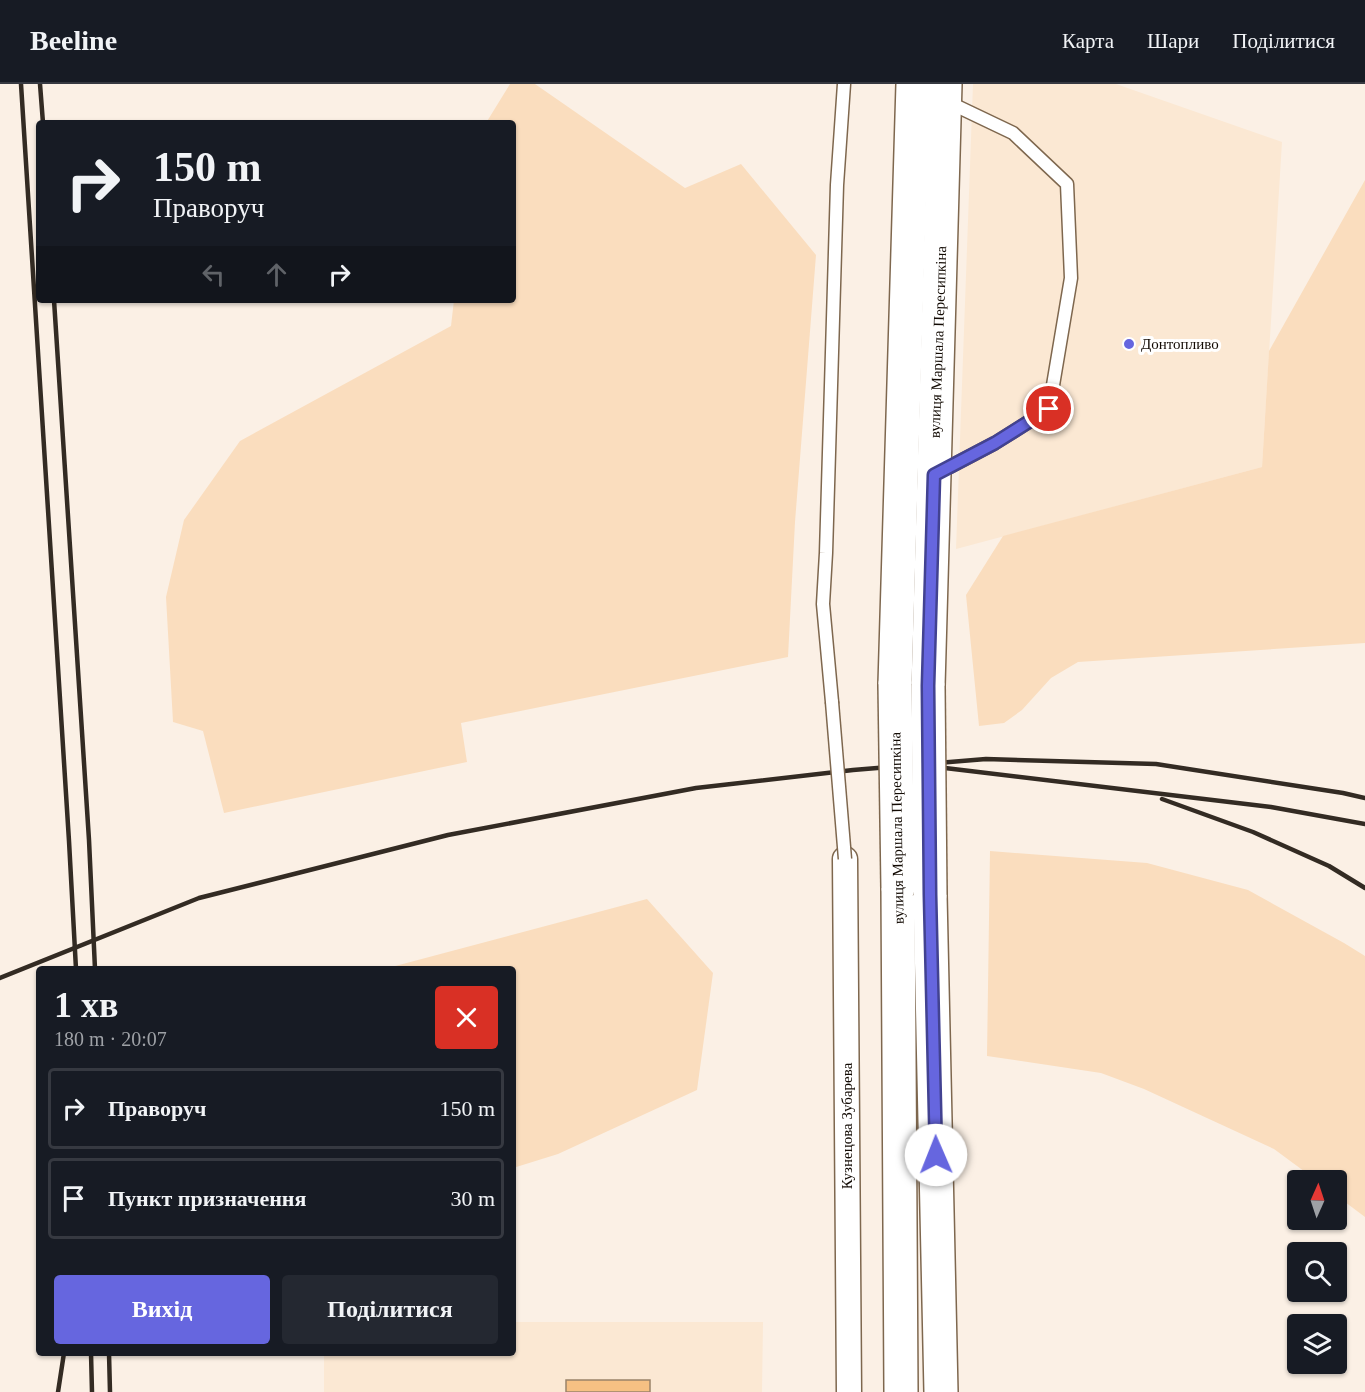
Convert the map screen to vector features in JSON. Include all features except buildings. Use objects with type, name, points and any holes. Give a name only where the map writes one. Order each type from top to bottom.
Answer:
[{"type":"main road","name":"вулиця Маршала Пересипкіна","points":[[901,1392],[895,684],[913,84]]},
{"type":"main road","name":"вулиця Маршала Пересипкіна","points":[[941,1392],[930,895],[928,686],[945,92]]},
{"type":"street","name":"Кузнецова Зубарева","points":[[845,860],[849,1392]]},
{"type":"lane","points":[[844,84],[837,185],[827,541],[823,604],[845,860]]},
{"type":"lane","points":[[934,475],[995,443],[1049,409],[1071,278],[1067,184],[1012,133],[945,92]]},
{"type":"shaded area","points":[[510,84],[535,84],[685,188],[741,164],[816,255],[795,522],[788,657],[461,723],[467,762],[224,813],[203,731],[173,722],[166,597],[184,520],[240,441],[451,326],[454,303],[516,303],[516,120],[488,120]]},
{"type":"shaded area","points":[[973,84],[1116,84],[1282,142],[1262,467],[956,549]]},
{"type":"shaded area","points":[[1365,180],[1365,643],[1078,662],[1051,678],[1022,710],[1004,723],[979,726],[966,595],[1003,536],[1262,467],[1269,351]]},
{"type":"shaded area","points":[[990,851],[1147,863],[1248,890],[1365,956],[1365,1217],[1347,1204],[1347,1170],[1302,1170],[1274,1149],[1144,1089],[1101,1073],[987,1056]]},
{"type":"shaded area","points":[[647,899],[713,973],[697,1090],[558,1154],[516,1167],[516,966],[395,966]]},
{"type":"shaded area","points":[[516,1322],[763,1322],[762,1392],[324,1392],[324,1356],[516,1356]]},
{"type":"railway","points":[[21,84],[76,966]]},
{"type":"railway","points":[[40,84],[43,120]]},
{"type":"railway","points":[[54,303],[89,840],[95,966]]},
{"type":"railway","points":[[0,978],[199,898],[448,835],[696,788],[853,770],[986,759],[1156,764],[1365,798]]},
{"type":"railway","points":[[945,768],[1271,807],[1365,824]]},
{"type":"railway","points":[[1162,799],[1253,832],[1329,866],[1365,888]]},
{"type":"railway","points":[[58,1392],[64,1356]]},
{"type":"railway","points":[[91,1356],[92,1392]]},
{"type":"railway","points":[[109,1356],[110,1392]]},
{"type":"place","name":"Донтопливо","points":[[1129,344]]},
{"type":"route","points":[[936,1155],[928,686],[934,475],[995,443],[1049,409]]}]
